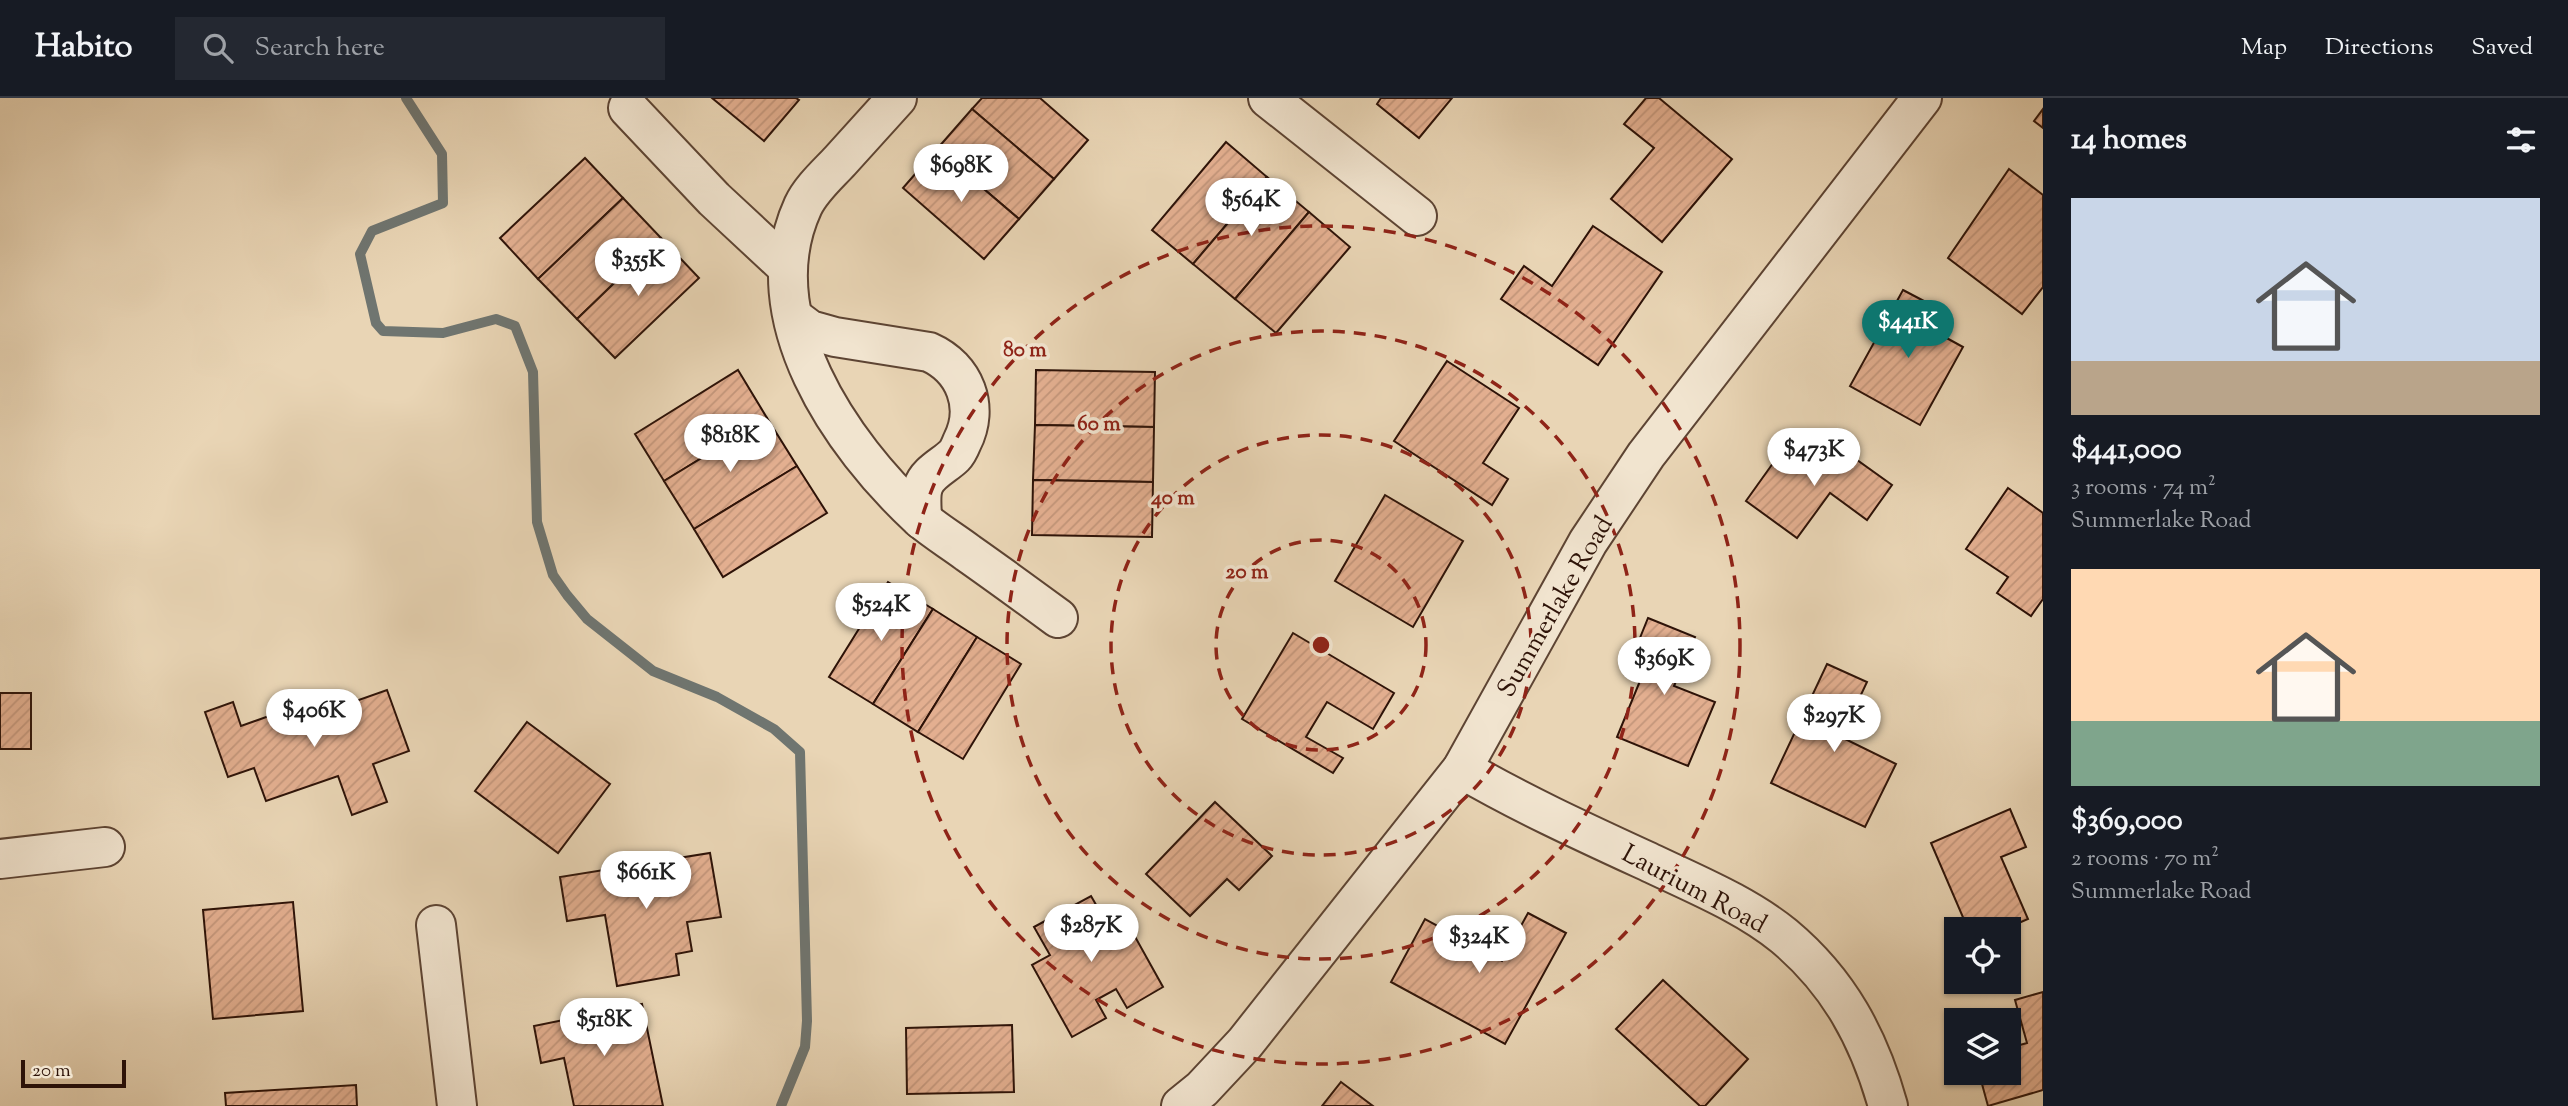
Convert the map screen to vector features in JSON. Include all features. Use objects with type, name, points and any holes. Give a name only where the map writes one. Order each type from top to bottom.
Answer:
[{"type":"street","points":[[897,98],[817,186],[804,205],[790,244],[786,266],[797,340],[806,365],[845,432],[889,487],[922,520],[1058,618]]},
{"type":"street","points":[[1268,98],[1417,216]]},
{"type":"street","name":"Summerlake Road","points":[[1181,1106],[1202,1089],[1245,1043],[1462,769],[1588,542],[1646,455],[1922,98]]},
{"type":"street","points":[[628,108],[714,200],[786,266]]},
{"type":"street","points":[[794,318],[810,330],[835,337],[929,352],[953,367],[970,398],[969,429],[956,454],[923,486],[922,520]]},
{"type":"street","name":"Laurium Road","points":[[1462,769],[1517,801],[1708,890],[1783,936],[1814,965],[1850,1012],[1877,1066],[1888,1106]]},
{"type":"street","points":[[0,859],[105,847]]},
{"type":"street","points":[[436,925],[457,1106]]},
{"type":"building","points":[[712,98],[796,98],[799,100],[764,141]]},
{"type":"building","points":[[982,98],[1040,98],[1088,140],[1054,179],[972,109]]},
{"type":"building","points":[[1381,98],[1452,98],[1419,138],[1377,104]]},
{"type":"building","points":[[1646,98],[1659,98],[1732,159],[1662,242],[1611,199],[1654,148],[1624,124]]},
{"type":"building","points":[[972,109],[1054,179],[1019,219],[937,149]]},
{"type":"building","points":[[2043,109],[2043,128],[2034,121]]},
{"type":"building","points":[[1226,142],[1267,177],[1193,264],[1152,230]]},
{"type":"building","points":[[937,149],[1019,219],[984,259],[903,188]]},
{"type":"building","points":[[585,158],[623,198],[538,279],[500,238]]},
{"type":"building","points":[[2009,169],[2043,195],[2043,287],[2022,314],[1948,258]]},
{"type":"building","points":[[1267,177],[1309,212],[1235,299],[1193,264]]},
{"type":"building","points":[[623,198],[661,238],[577,319],[538,279]]},
{"type":"building","points":[[1309,212],[1350,247],[1276,333],[1235,299]]},
{"type":"building","points":[[1593,226],[1662,272],[1598,365],[1501,299],[1524,266],[1552,286]]},
{"type":"building","points":[[661,238],[699,278],[615,358],[577,319]]},
{"type":"building","points":[[1903,290],[1943,311],[1932,330],[1963,347],[1920,425],[1850,386]]},
{"type":"building","points":[[1447,361],[1519,408],[1483,463],[1508,479],[1492,505],[1394,441]]},
{"type":"building","points":[[738,370],[767,418],[664,481],[635,434]]},
{"type":"building","points":[[1036,370],[1155,372],[1154,427],[1035,425]]},
{"type":"building","points":[[767,418],[797,466],[694,529],[664,481]]},
{"type":"building","points":[[1035,425],[1154,427],[1153,482],[1033,480]]},
{"type":"building","points":[[1791,438],[1838,472],[1850,455],[1892,485],[1867,520],[1830,493],[1797,538],[1746,501]]},
{"type":"building","points":[[797,466],[827,513],[723,577],[694,529]]},
{"type":"building","points":[[1033,480],[1153,482],[1152,537],[1032,535]]},
{"type":"building","points":[[2008,488],[2043,513],[2043,599],[2031,616],[1997,593],[2008,577],[1966,549]]},
{"type":"building","points":[[1385,495],[1463,541],[1413,627],[1335,581]]},
{"type":"building","points":[[888,582],[933,609],[873,704],[829,677]]},
{"type":"building","points":[[933,609],[977,637],[918,732],[873,704]]},
{"type":"building","points":[[1648,618],[1695,637],[1674,686],[1715,702],[1688,766],[1617,737],[1640,681],[1625,675]]},
{"type":"building","points":[[1293,633],[1394,693],[1373,729],[1327,702],[1306,737],[1343,758],[1333,773],[1242,719]]},
{"type":"building","points":[[977,637],[1021,664],[963,759],[918,732]]},
{"type":"building","points":[[1827,664],[1867,682],[1841,737],[1896,764],[1865,827],[1771,783]]},
{"type":"building","points":[[387,690],[409,751],[373,764],[387,802],[352,815],[338,776],[266,801],[254,768],[228,777],[205,712],[233,702],[241,726],[283,711],[288,725]]},
{"type":"building","points":[[0,693],[31,693],[31,749],[0,749]]},
{"type":"building","points":[[527,722],[610,784],[558,853],[475,791]]},
{"type":"building","points":[[1215,802],[1272,856],[1239,890],[1227,879],[1190,916],[1146,874]]},
{"type":"building","points":[[2010,809],[2026,847],[2001,857],[2028,919],[2021,922],[2021,917],[1963,917],[1931,843]]},
{"type":"building","points":[[710,853],[721,917],[687,922],[692,951],[676,954],[679,975],[617,986],[605,915],[567,921],[560,877]]},
{"type":"building","points":[[1091,896],[1107,924],[1123,915],[1163,987],[1127,1008],[1116,989],[1096,1000],[1106,1018],[1072,1037],[1032,965],[1050,955],[1034,927]]},
{"type":"building","points":[[293,902],[303,1011],[213,1019],[203,910]]},
{"type":"building","points":[[1528,913],[1566,933],[1505,1044],[1391,982],[1425,919],[1502,961]]},
{"type":"building","points":[[1663,980],[1748,1059],[1705,1106],[1700,1106],[1616,1029]]},
{"type":"building","points":[[2043,992],[2043,1090],[1988,1106],[1982,1085],[2021,1085],[2021,1045],[2027,1043],[2021,1022],[2021,1008],[2017,1008],[2015,1000]]},
{"type":"building","points":[[642,1004],[663,1106],[574,1106],[564,1058],[541,1063],[534,1026]]},
{"type":"building","points":[[1012,1025],[1014,1092],[907,1094],[906,1028]]},
{"type":"building","points":[[1341,1082],[1373,1106],[1322,1106]]},
{"type":"building","points":[[356,1085],[357,1106],[226,1106],[225,1093]]},
{"type":"waterway","points":[[406,98],[442,154],[443,203],[372,231],[360,254],[376,323],[383,331],[443,333],[496,319],[515,326],[533,372],[537,522],[553,575],[587,619],[653,671],[717,697],[774,729],[800,752],[807,1021],[805,1047],[781,1106]]}]
